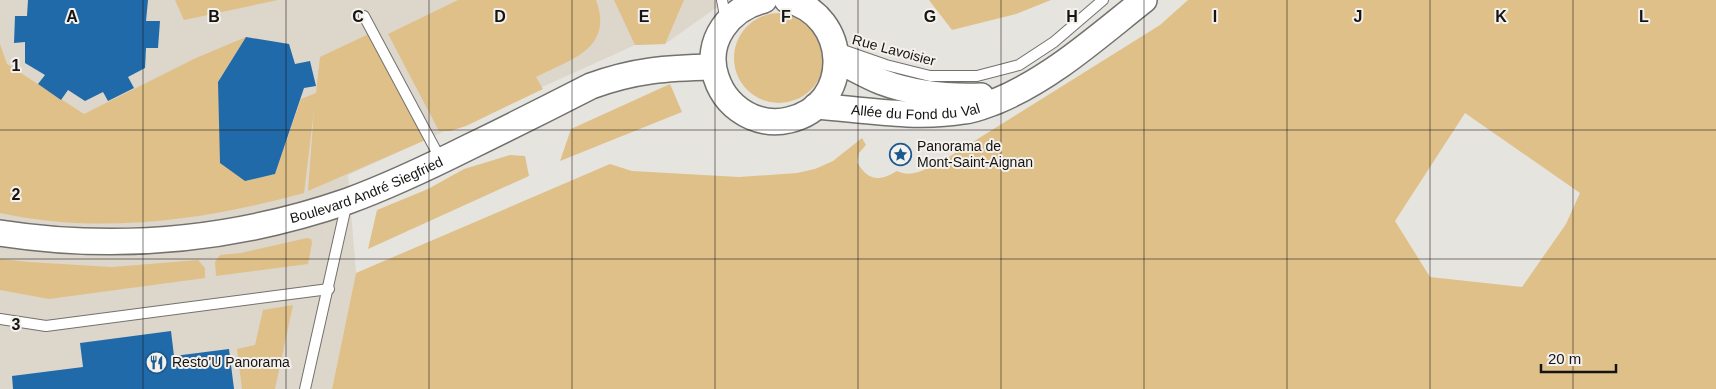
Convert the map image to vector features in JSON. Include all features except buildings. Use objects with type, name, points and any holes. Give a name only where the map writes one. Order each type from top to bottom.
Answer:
[{"type":"street","points":[[764,0],[739,10],[724,11],[714,48],[713,67],[718,85],[725,96],[744,114],[756,119],[781,122],[806,114],[825,96],[835,73],[836,54],[831,35],[816,14],[810,9],[787,0]]},
{"type":"street","name":"Allée du Fond du Val","points":[[816,106],[924,115],[966,111],[1011,95],[1073,57],[1144,0]]},
{"type":"street","name":"Allée du Fond du Val","points":[[836,54],[882,82],[920,92],[958,96],[1011,95]]},
{"type":"street","name":"Boulevard André Siegfried","points":[[0,233],[69,241],[109,242],[166,240],[238,231],[305,214],[375,190],[442,160],[591,86],[616,77],[668,68],[713,67]]},
{"type":"lane","name":"Rue Lavoisier","points":[[836,54],[930,76],[977,76],[1019,65],[1054,42],[1103,0]]},
{"type":"lane","points":[[364,16],[442,160]]},
{"type":"lane","points":[[304,389],[347,201]]},
{"type":"lane","points":[[0,319],[46,326],[328,288]]},
{"type":"shaded area","points":[[0,0],[727,0],[665,44],[635,45],[348,175],[356,273],[332,389],[0,389]]},
{"type":"shaded area","points":[[175,0],[278,0],[184,20]]},
{"type":"shaded area","points":[[458,0],[596,0],[600,17],[599,30],[594,41],[586,50],[575,58],[536,77],[543,89],[466,126],[450,131],[439,131],[388,34]]},
{"type":"shaded area","points":[[614,0],[684,0],[665,44],[635,45]]},
{"type":"shaded area","points":[[929,0],[1051,0],[1016,14],[952,30]]},
{"type":"shaded area","points":[[1188,0],[1716,0],[1716,389],[332,389],[356,273],[610,164],[632,171],[739,177],[797,173],[815,169],[833,161],[862,138],[866,145],[859,153],[857,162],[865,173],[874,178],[879,178],[891,175],[897,171],[909,174],[915,173],[944,160],[1160,25]],"holes":[[[1465,113],[1580,193],[1566,224],[1522,287],[1430,277],[1395,221]]]},
{"type":"shaded area","points":[[779,13],[796,16],[811,26],[821,41],[824,58],[821,75],[811,90],[796,100],[779,103],[762,100],[747,90],[737,75],[734,58],[737,41],[747,26],[762,16]]},
{"type":"shaded area","points":[[373,32],[430,138],[308,191],[314,110],[304,193],[229,211],[153,221],[76,223],[38,220],[0,213],[0,44],[7,64],[84,114],[196,58],[246,37],[218,82],[245,181],[275,174],[301,99],[316,93],[320,57]]},
{"type":"shaded area","points":[[670,84],[682,112],[560,161],[571,129]]},
{"type":"shaded area","points":[[510,155],[525,156],[529,176],[368,249],[377,210],[428,189],[464,169]]},
{"type":"shaded area","points":[[307,238],[311,239],[312,243],[308,264],[216,276],[215,262],[220,255],[241,253]]},
{"type":"shaded area","points":[[0,259],[112,267],[198,260],[205,268],[205,278],[49,299],[0,290]]},
{"type":"shaded area","points":[[293,305],[275,389],[242,389],[237,349],[255,345],[263,310]]},
{"type":"place","name":"Panorama de Mont-Saint-Aignan","points":[[901,154]]},
{"type":"place","name":"Resto'U Panorama","points":[[156,362]]}]
